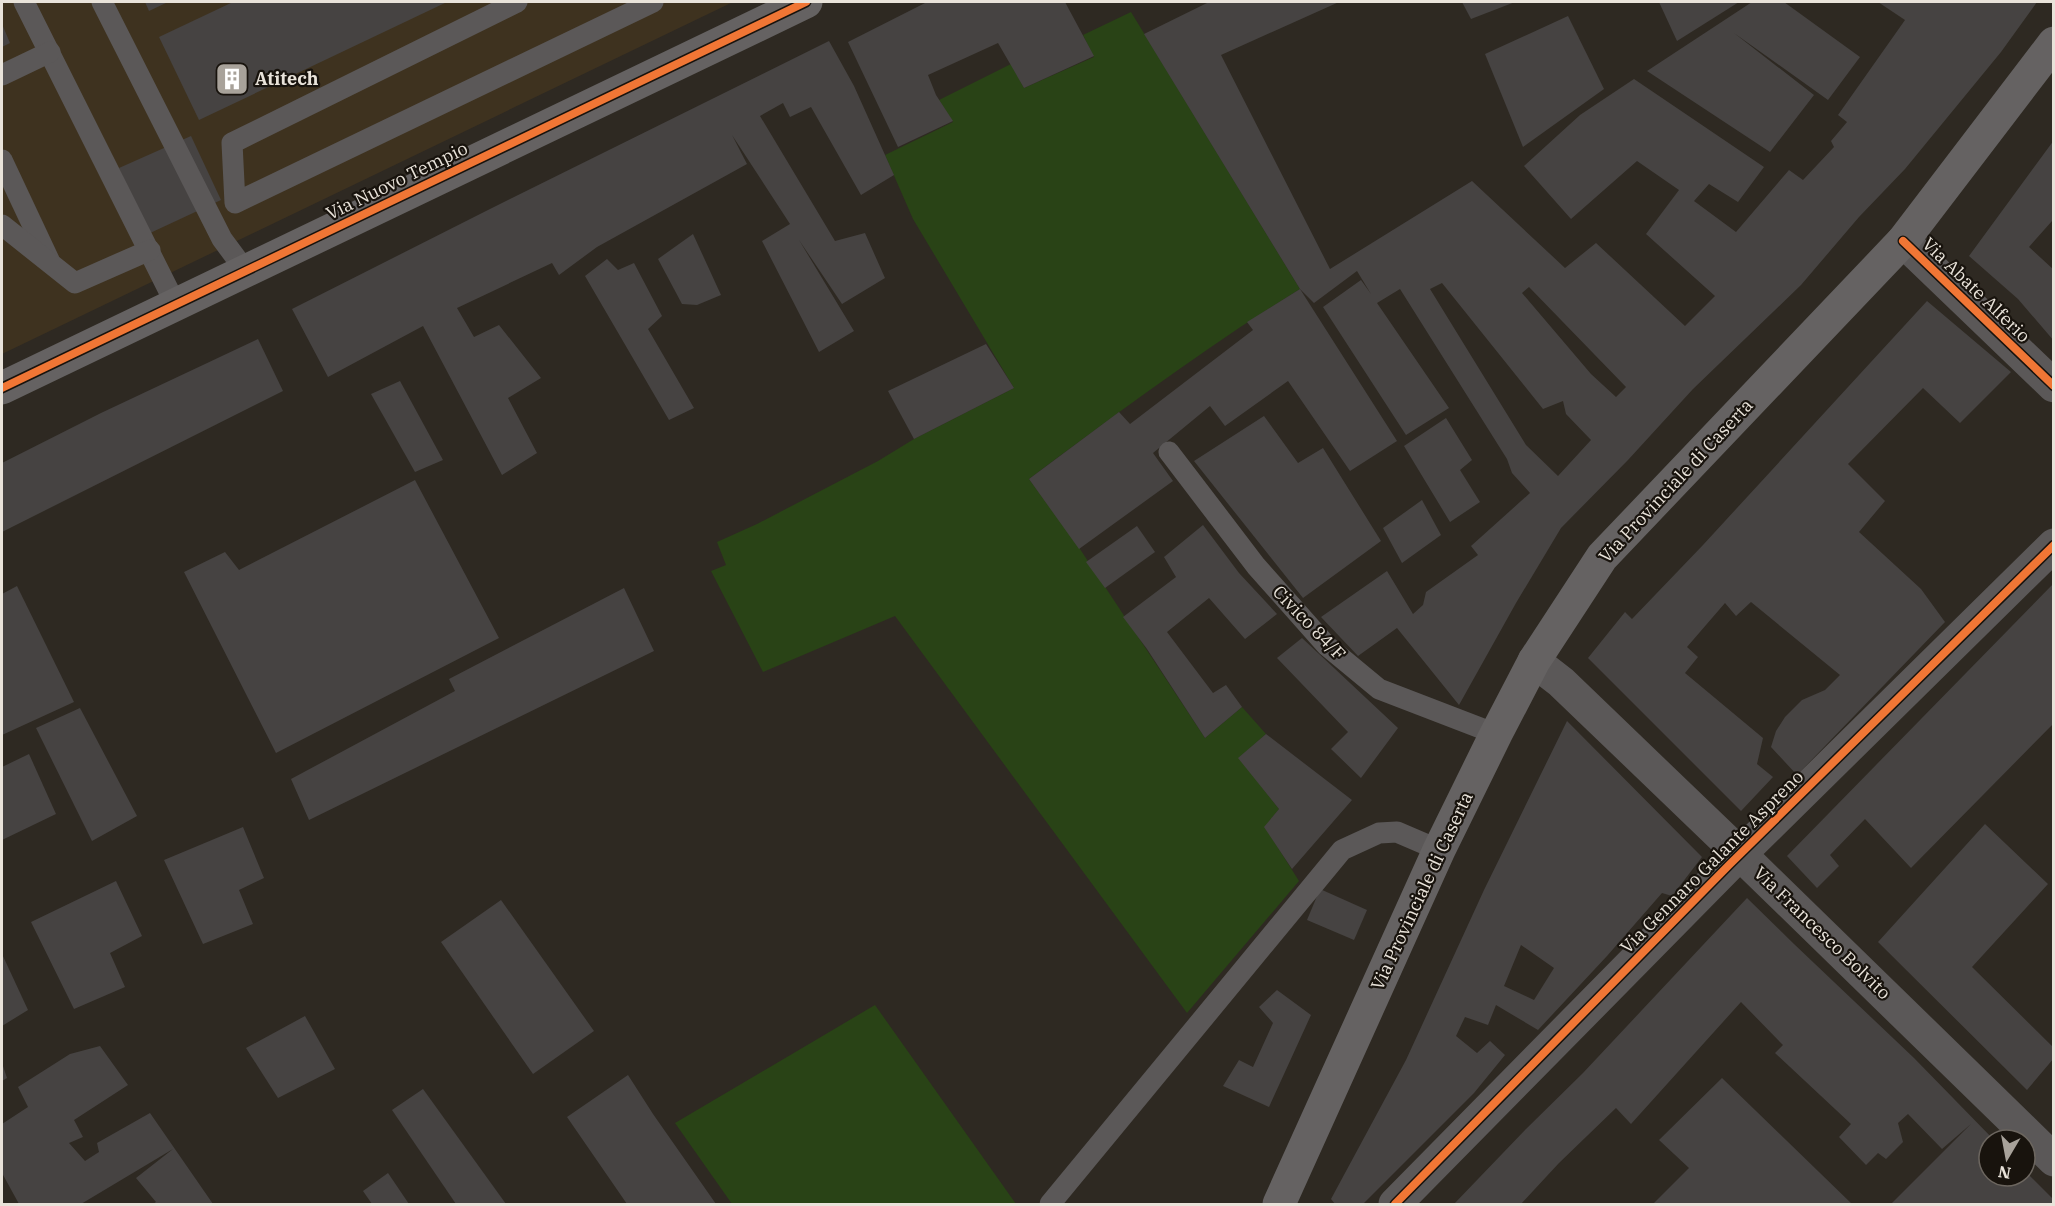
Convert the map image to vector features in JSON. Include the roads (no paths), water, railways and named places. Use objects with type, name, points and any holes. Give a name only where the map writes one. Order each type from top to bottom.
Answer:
[{"type":"main road","name":"Via Nuovo Tempio","points":[[2,388],[806,2]]},
{"type":"main road","name":"Via Provinciale di Caserta","points":[[1279,1204],[1438,850],[1534,661],[1602,557],[1903,241],[2054,43]]},
{"type":"street","name":"Via Abate Alferio","points":[[1903,241],[2054,386]]},
{"type":"street","name":"Via Gennaro Galante Aspreno","points":[[1395,1204],[1740,854],[2054,545]]},
{"type":"street","name":"Via Francesco Bolvito","points":[[1534,661],[1561,682],[2054,1160]]},
{"type":"lane","points":[[24,2],[176,305]]},
{"type":"lane","points":[[102,2],[222,239],[245,270]]},
{"type":"lane","points":[[222,239],[235,204],[232,143],[517,2]]},
{"type":"lane","points":[[235,204],[653,2]]},
{"type":"lane","points":[[2,75],[50,52]]},
{"type":"lane","points":[[2,160],[52,265]]},
{"type":"lane","points":[[2,225],[75,283],[150,250]]},
{"type":"lane","name":"Civico 84/F","points":[[1169,452],[1256,566],[1327,646],[1379,689],[1496,734]]},
{"type":"lane","points":[[1050,1204],[1342,850],[1379,833],[1397,832],[1438,850]]},
{"type":"place","name":"Atitech","points":[[232,79]]}]
